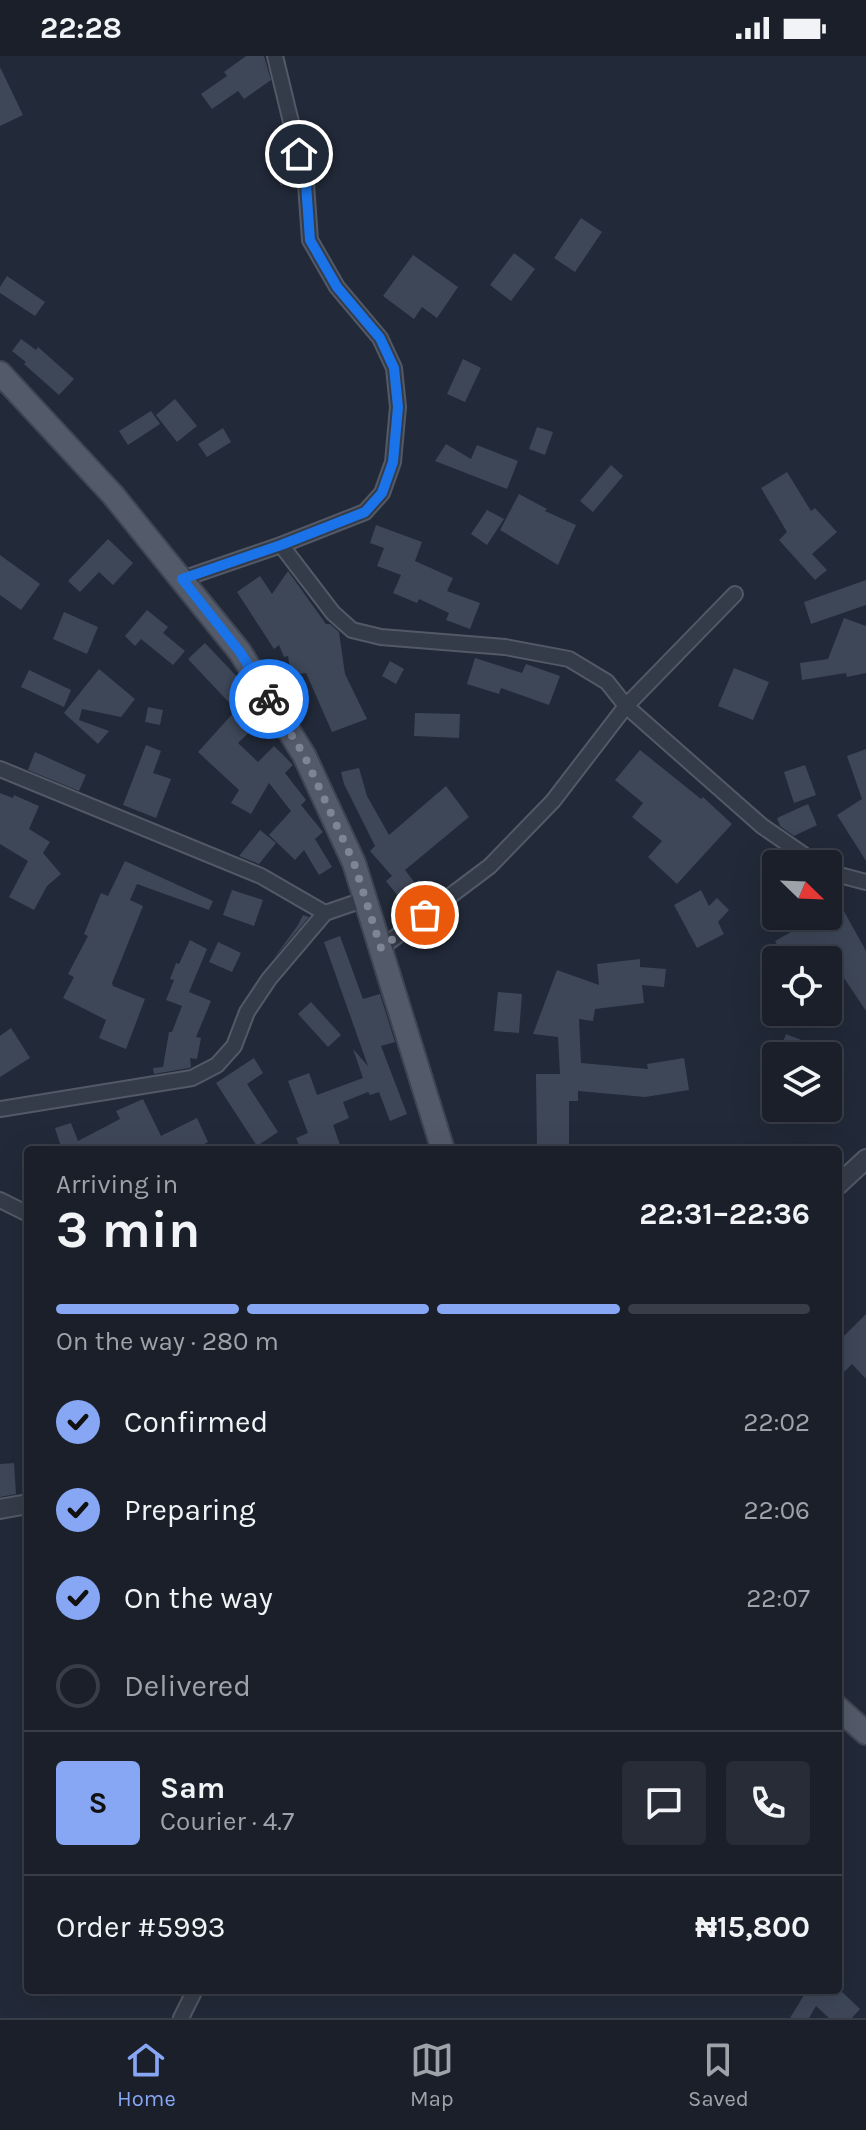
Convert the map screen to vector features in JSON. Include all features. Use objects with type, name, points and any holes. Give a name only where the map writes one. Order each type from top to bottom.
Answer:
[{"type":"main road","points":[[0,373],[113,495],[182,579],[240,652],[304,755],[354,863],[442,1146]]},
{"type":"main road","points":[[842,1712],[866,1733]]},
{"type":"street","points":[[182,579],[365,512],[382,493],[393,462],[398,407],[394,368],[380,338],[337,287],[310,240],[306,184],[275,56]]},
{"type":"street","points":[[281,545],[333,613],[352,630],[381,637],[505,647],[569,659],[607,682],[626,706],[762,826],[797,850]]},
{"type":"street","points":[[381,948],[490,866],[553,801],[626,706],[735,594]]},
{"type":"street","points":[[0,769],[261,876],[325,913]]},
{"type":"street","points":[[842,876],[866,882]]},
{"type":"street","points":[[0,1109],[192,1078],[217,1065],[234,1046],[247,1012],[269,979],[325,913],[366,899]]},
{"type":"street","points":[[842,1181],[866,1159]]},
{"type":"street","points":[[0,1200],[24,1212]]},
{"type":"street","points":[[0,1509],[24,1505]]},
{"type":"street","points":[[181,2018],[193,1994]]},
{"type":"building","points":[[246,56],[264,56],[271,80],[244,99],[238,91],[212,109],[201,94],[227,76],[224,72]]},
{"type":"building","points":[[0,67],[23,115],[0,126]]},
{"type":"building","points":[[288,152],[296,184],[280,185],[278,153]]},
{"type":"building","points":[[581,218],[602,232],[575,272],[554,258]]},
{"type":"building","points":[[514,253],[535,269],[511,301],[490,285]]},
{"type":"building","points":[[413,255],[458,287],[437,318],[422,307],[414,319],[383,296]]},
{"type":"building","points":[[7,276],[45,302],[35,316],[0,293]]},
{"type":"building","points":[[21,339],[36,350],[38,347],[74,379],[59,395],[12,351]]},
{"type":"building","points":[[463,359],[481,368],[465,402],[447,394]]},
{"type":"building","points":[[175,399],[197,426],[177,442],[156,415]]},
{"type":"building","points":[[151,411],[160,424],[128,445],[119,431]]},
{"type":"building","points":[[537,427],[553,432],[545,455],[529,449]]},
{"type":"building","points":[[223,428],[231,442],[207,457],[198,444]]},
{"type":"building","points":[[446,444],[471,459],[477,445],[518,461],[507,489],[435,461]]},
{"type":"building","points":[[611,465],[623,476],[593,512],[580,501]]},
{"type":"building","points":[[787,472],[811,511],[815,508],[837,532],[812,554],[827,570],[815,580],[779,540],[787,532],[761,488]]},
{"type":"building","points":[[519,494],[547,509],[545,511],[576,525],[558,565],[500,530]]},
{"type":"building","points":[[487,510],[504,519],[487,545],[471,534]]},
{"type":"building","points":[[376,525],[422,542],[415,561],[453,578],[447,591],[480,603],[470,629],[446,620],[449,613],[419,599],[417,603],[393,593],[401,575],[377,566],[384,548],[370,543]]},
{"type":"building","points":[[108,539],[133,563],[113,585],[99,572],[80,592],[68,581]]},
{"type":"building","points":[[0,555],[40,584],[21,610],[0,595]]},
{"type":"building","points":[[288,571],[326,624],[339,632],[345,674],[367,719],[332,732],[306,673],[291,675],[288,656],[284,657],[279,645],[274,649],[237,592],[260,576],[272,594]]},
{"type":"building","points":[[866,580],[866,605],[811,624],[804,602]]},
{"type":"building","points":[[147,610],[168,627],[163,633],[185,651],[173,665],[141,639],[135,646],[125,636]]},
{"type":"building","points":[[64,612],[98,627],[87,654],[53,639]]},
{"type":"building","points":[[844,618],[866,626],[866,673],[802,680],[800,663],[828,659]]},
{"type":"building","points":[[205,643],[242,682],[253,699],[244,707],[259,723],[238,743],[258,762],[274,746],[293,765],[285,773],[306,800],[301,805],[323,832],[315,839],[332,867],[319,875],[304,850],[295,860],[269,835],[291,811],[269,783],[251,814],[231,803],[239,790],[198,752],[236,710],[188,659]]},
{"type":"building","points":[[475,658],[522,673],[526,664],[560,676],[549,705],[501,688],[499,694],[467,684]]},
{"type":"building","points":[[390,661],[404,669],[396,684],[382,676]]},
{"type":"building","points":[[734,668],[769,682],[753,720],[718,706]]},
{"type":"building","points":[[99,669],[135,699],[121,717],[82,709],[79,720],[109,731],[98,744],[64,713]]},
{"type":"building","points":[[29,670],[71,690],[64,707],[21,687]]},
{"type":"building","points":[[148,707],[163,710],[160,725],[145,722]]},
{"type":"building","points":[[415,713],[460,714],[459,738],[414,736]]},
{"type":"building","points":[[146,745],[161,751],[153,773],[171,779],[156,818],[123,805]]},
{"type":"building","points":[[866,749],[866,861],[837,815],[862,799],[847,756]]},
{"type":"building","points":[[640,750],[701,799],[703,797],[732,824],[677,884],[648,857],[662,841],[632,817],[643,803],[615,780]]},
{"type":"building","points":[[35,752],[86,775],[79,791],[28,770]]},
{"type":"building","points":[[805,765],[816,795],[794,803],[784,772]]},
{"type":"building","points":[[359,768],[367,796],[389,835],[446,786],[469,817],[405,870],[425,896],[444,888],[413,911],[409,902],[405,905],[386,881],[392,876],[370,851],[375,846],[344,784],[341,772]]},
{"type":"building","points":[[0,793],[13,798],[14,795],[39,806],[29,829],[50,842],[43,853],[61,874],[47,886],[34,910],[9,897],[28,861],[0,844]]},
{"type":"building","points":[[808,804],[817,825],[794,836],[780,826],[777,818]]},
{"type":"building","points":[[260,830],[276,843],[259,864],[239,856]]},
{"type":"building","points":[[125,861],[213,901],[209,910],[137,884],[130,900],[143,906],[112,983],[145,999],[126,1049],[99,1038],[106,1020],[63,998],[74,977],[68,974],[88,936],[84,934],[101,893],[108,896]]},
{"type":"building","points":[[232,890],[263,900],[254,926],[223,915]]},
{"type":"building","points":[[701,890],[709,906],[717,898],[729,910],[718,922],[724,934],[697,948],[674,905]]},
{"type":"building","points":[[842,908],[866,951],[866,1011],[842,975],[842,946],[778,946],[775,941],[794,930],[842,930]]},
{"type":"building","points":[[303,915],[309,917],[274,958],[298,925]]},
{"type":"building","points":[[340,936],[363,999],[380,994],[395,1042],[381,1046],[407,1114],[390,1121],[379,1092],[370,1095],[368,1092],[343,1102],[349,1118],[333,1125],[341,1146],[299,1146],[296,1138],[308,1133],[288,1081],[309,1073],[317,1095],[363,1078],[353,1049],[368,1066],[324,942]]},
{"type":"building","points":[[190,940],[207,949],[189,992],[211,1001],[196,1037],[201,1038],[197,1059],[190,1058],[189,1068],[154,1074],[153,1068],[163,1067],[169,1032],[172,1032],[182,1006],[166,1000],[174,980],[170,979],[176,963],[179,964]]},
{"type":"building","points":[[218,942],[241,953],[232,972],[209,962]]},
{"type":"building","points":[[640,959],[640,967],[666,969],[664,987],[642,985],[644,1003],[595,1009],[593,1021],[579,1019],[581,1063],[648,1069],[647,1064],[684,1058],[689,1090],[645,1097],[578,1091],[578,1101],[569,1101],[569,1146],[537,1146],[536,1074],[560,1074],[558,1037],[533,1034],[557,970],[599,985],[597,964]]},
{"type":"building","points":[[498,992],[522,994],[519,1033],[494,1031]]},
{"type":"building","points":[[311,1002],[341,1035],[328,1047],[298,1014]]},
{"type":"building","points":[[11,1028],[30,1058],[0,1077],[0,1036]]},
{"type":"building","points":[[786,1034],[807,1042],[783,1042]]},
{"type":"building","points":[[254,1058],[263,1073],[247,1084],[278,1132],[257,1146],[216,1083]]},
{"type":"building","points":[[143,1099],[161,1136],[197,1118],[208,1142],[200,1146],[61,1146],[55,1128],[71,1123],[78,1141],[120,1119],[116,1111]]},
{"type":"building","points":[[866,1314],[866,1379],[852,1364],[842,1374],[842,1338]]},
{"type":"building","points":[[14,1463],[16,1494],[0,1497],[0,1464]]},
{"type":"building","points":[[842,1992],[860,2009],[852,2018],[829,2018],[816,2006],[809,2018],[790,2018],[804,1995]]},
{"type":"way so far","points":[[269,699],[304,755],[354,863],[381,948],[425,915]]},
{"type":"route","points":[[269,699],[240,652],[182,579],[365,512],[382,493],[393,462],[398,407],[394,368],[380,338],[337,287],[310,240],[306,184],[299,154]]}]
